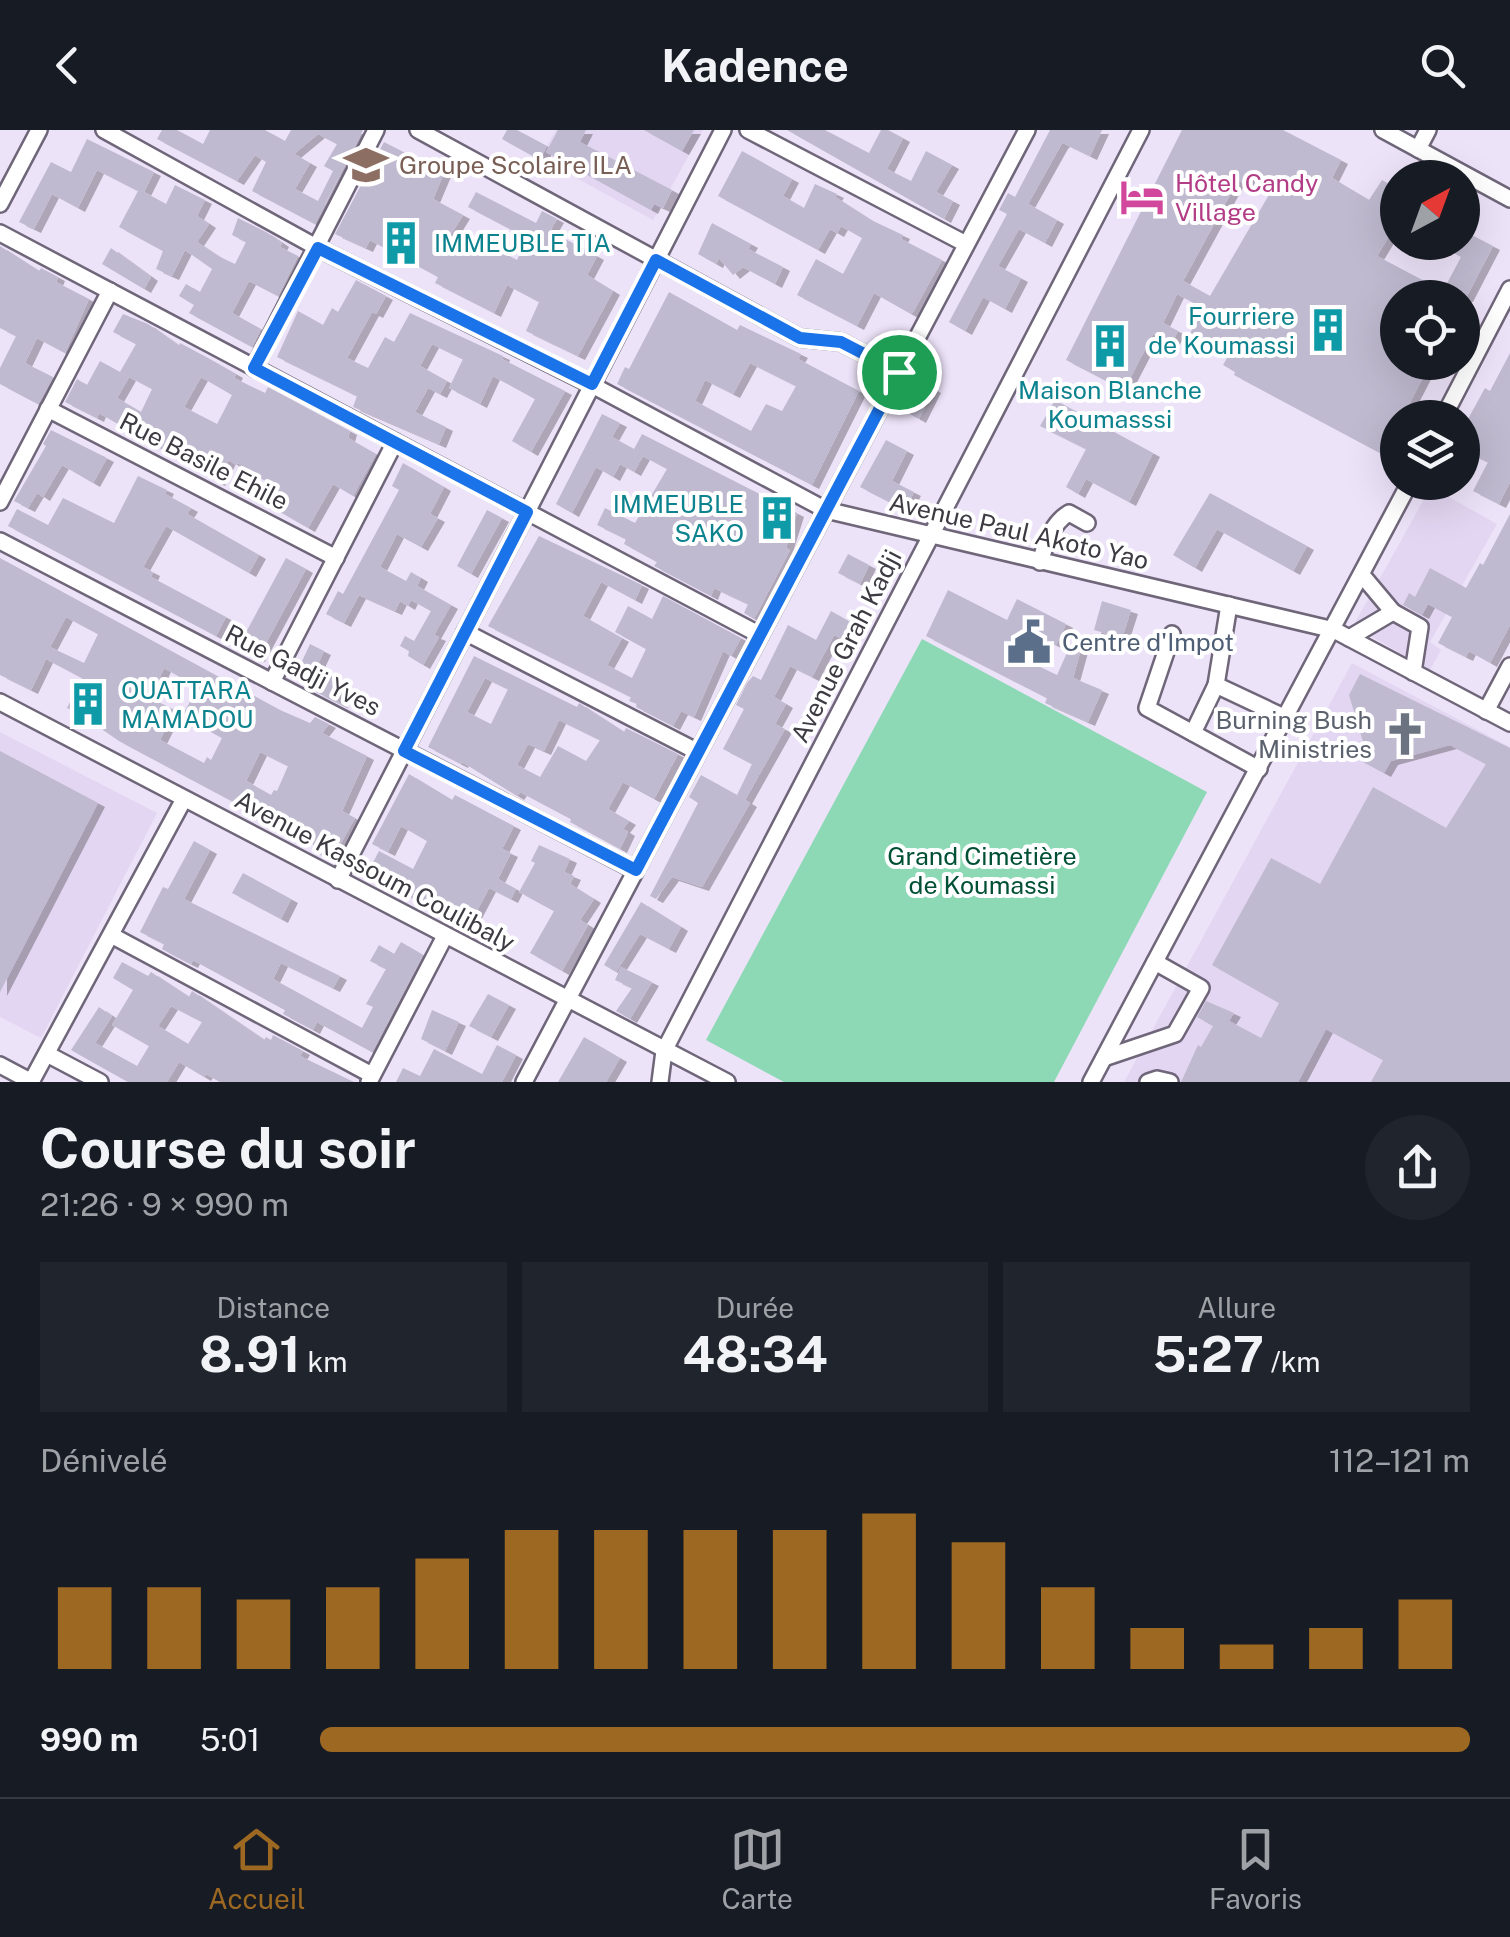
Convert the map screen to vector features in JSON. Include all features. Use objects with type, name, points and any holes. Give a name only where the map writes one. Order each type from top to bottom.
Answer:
[{"type":"street","points":[[0,204],[39,130]]},
{"type":"street","name":"Avenue Paul Akoto Yao","points":[[104,130],[318,248],[592,384],[826,510],[1334,630],[1510,723]]},
{"type":"street","points":[[254,368],[376,130]]},
{"type":"street","points":[[418,130],[800,338],[841,342],[899,372]]},
{"type":"street","points":[[338,880],[723,130]]},
{"type":"street","points":[[748,130],[966,244]]},
{"type":"street","points":[[524,1082],[1027,130]]},
{"type":"street","name":"Avenue Grah Kadji","points":[[660,1082],[664,1051],[1141,130]]},
{"type":"street","points":[[1383,130],[1510,199]]},
{"type":"street","points":[[1418,149],[1428,130]]},
{"type":"street","points":[[0,234],[760,635]]},
{"type":"street","points":[[1452,400],[1510,289]]},
{"type":"street","points":[[0,502],[110,292]]},
{"type":"street","name":"Rue Basile Ehile","points":[[48,409],[336,558]]},
{"type":"street","points":[[272,682],[395,442]]},
{"type":"street","points":[[1091,1082],[1401,500]]},
{"type":"street","points":[[1040,562],[1048,537],[1064,514],[1087,523]]},
{"type":"street","name":"Rue Gadji Yves","points":[[0,541],[636,870]]},
{"type":"street","points":[[1362,575],[1394,612],[1420,627],[1413,672]]},
{"type":"street","points":[[1193,734],[1216,685],[1229,605]]},
{"type":"street","points":[[1350,638],[1394,612]]},
{"type":"street","points":[[465,632],[698,752]]},
{"type":"street","points":[[1172,634],[1147,708],[1259,769]]},
{"type":"street","points":[[1486,711],[1510,666]]},
{"type":"street","points":[[1216,685],[1286,718]]},
{"type":"street","name":"Avenue Kassoum Coulibaly","points":[[0,702],[726,1082]]},
{"type":"street","points":[[0,1065],[32,1082],[184,799]]},
{"type":"street","points":[[111,935],[371,1079],[445,936]]},
{"type":"street","points":[[1104,1058],[1175,1034],[1202,988],[1156,962]]},
{"type":"street","points":[[46,1054],[100,1082]]},
{"type":"street","points":[[1148,1082],[1170,1082]]},
{"type":"shaded area","points":[[556,130],[703,130],[653,220],[540,158]]},
{"type":"shaded area","points":[[1424,500],[1454,500],[1497,524],[1430,642],[1441,650],[1430,670],[1353,626]]},
{"type":"shaded area","points":[[1352,663],[1510,747],[1510,1082],[1124,1082]]},
{"type":"shaded area","points":[[0,732],[157,813],[41,1038],[0,1017]]},
{"type":"green space","name":"Grand Cimetière de Koumassi","points":[[922,639],[1207,792],[1054,1082],[784,1082],[706,1040]]},
{"type":"building","points":[[162,130],[177,130],[203,144],[210,130],[265,130],[285,141],[291,130],[363,130],[315,224],[252,191],[266,162],[255,155],[237,181],[157,139]],"holes":[[[318,134],[337,144],[324,166],[333,171],[318,201],[295,189],[310,163],[294,154]]]},
{"type":"building","points":[[507,130],[517,130],[547,146],[540,160],[502,139]]},
{"type":"building","points":[[558,130],[586,130],[580,142],[672,190],[663,208],[654,204],[651,210],[546,152]]},
{"type":"building","points":[[644,130],[694,130],[682,151]]},
{"type":"building","points":[[787,130],[825,130],[869,153],[881,130],[888,130],[903,138],[887,169],[911,181],[926,151],[952,165],[936,192],[953,201],[944,219]]},
{"type":"building","points":[[1050,130],[1102,130],[1090,156],[1061,145],[1028,204],[1057,220],[1045,243],[1019,229],[998,266],[1021,278],[1005,309],[983,297],[965,331],[949,322],[1007,214],[999,210],[1008,193],[1015,197]]},
{"type":"building","points":[[1182,130],[1283,130],[1341,160],[1332,178],[1369,200],[1380,183],[1377,256],[1422,280],[1380,280],[1380,380],[1422,380],[1411,400],[1380,400],[1380,453],[1234,375],[1223,365],[1228,356],[1189,335],[1204,308],[1177,294],[1163,323],[1178,331],[1171,344],[1153,334],[1124,390],[1066,360]],"holes":[[[1251,174],[1274,186],[1210,296],[1183,281],[1238,180],[1245,184]]]},
{"type":"building","points":[[87,139],[154,172],[144,192],[166,204],[175,185],[205,200],[197,216],[209,224],[197,242],[218,256],[235,264],[246,242],[232,235],[238,218],[266,232],[282,243],[280,247],[298,256],[278,296],[249,281],[232,313],[261,329],[252,347],[189,313],[194,305],[179,296],[186,284],[200,292],[212,269],[185,250],[172,276],[156,269],[163,251],[119,227],[138,191],[97,170],[78,208],[52,194],[34,229],[19,222],[51,162],[71,172]]},
{"type":"building","points":[[384,142],[444,173],[433,199],[463,215],[450,236],[479,252],[484,243],[517,260],[527,238],[468,207],[476,192],[536,223],[542,211],[557,219],[550,231],[597,256],[587,275],[613,291],[578,356],[526,331],[539,302],[507,285],[494,313],[435,283],[438,277],[370,240],[366,248],[335,234]]},
{"type":"building","points":[[742,151],[792,179],[783,196],[804,208],[815,184],[837,194],[835,197],[871,220],[903,235],[901,239],[942,260],[913,312],[874,293],[857,326],[797,295],[816,259],[843,274],[862,238],[841,226],[837,233],[830,229],[818,250],[718,196]]},
{"type":"building","points":[[712,223],[751,244],[748,249],[783,267],[775,284],[743,267],[733,275],[719,258],[716,264],[698,254]]},
{"type":"building","points":[[1480,239],[1493,246],[1475,280],[1449,280],[1459,260],[1480,260]]},
{"type":"building","points":[[0,246],[39,271],[41,268],[58,277],[56,282],[89,299],[65,353],[37,338],[25,363],[53,377],[38,404],[0,384],[0,368],[16,336],[0,328]]},
{"type":"building","points":[[111,248],[151,277],[144,289],[102,264]]},
{"type":"building","points":[[356,280],[386,296],[376,314],[372,312],[347,358],[368,368],[385,337],[394,342],[410,313],[503,356],[502,359],[565,391],[531,452],[512,441],[535,399],[493,376],[480,404],[449,388],[463,359],[432,344],[420,366],[447,381],[440,394],[428,388],[415,412],[446,427],[439,444],[353,407],[357,396],[277,357],[298,311],[323,325],[332,308],[338,312]]},
{"type":"building","points":[[669,292],[737,330],[740,325],[801,354],[798,359],[859,391],[812,485],[617,384],[625,367],[629,369]],"holes":[[[750,363],[796,386],[782,411],[766,404],[751,431],[695,401],[705,380],[733,394]]]},
{"type":"building","points":[[123,314],[148,324],[179,346],[180,343],[236,374],[234,378],[265,393],[268,387],[350,431],[348,438],[376,454],[353,496],[333,484],[308,528],[280,512],[283,506],[258,494],[265,481],[238,463],[229,460],[218,482],[99,413],[97,418],[65,402],[77,379],[87,385],[100,361],[129,377],[117,398],[141,412],[152,389],[120,372],[136,344],[113,332]],"holes":[[[201,377],[232,395],[217,424],[184,407]]]},
{"type":"building","points":[[1510,353],[1510,482],[1499,504],[1480,494],[1480,477],[1488,462],[1480,458],[1478,400],[1485,388],[1490,391]]},
{"type":"building","points":[[919,381],[934,389],[919,419],[903,410]]},
{"type":"building","points":[[1055,400],[1153,453],[1129,502],[1086,479],[1078,494],[1066,487],[1086,449],[1040,426]]},
{"type":"building","points":[[602,414],[620,423],[612,437],[634,449],[642,434],[797,513],[786,548],[790,550],[754,619],[744,613],[748,604],[714,588],[711,596],[654,566],[657,562],[624,544],[626,539],[597,525],[605,508],[635,523],[667,469],[643,456],[634,472],[620,464],[613,477],[596,467],[572,513],[556,504]]},
{"type":"building","points":[[51,430],[107,458],[93,483],[62,465],[43,497],[37,493],[28,508],[14,501]]},
{"type":"building","points":[[886,440],[907,451],[892,481],[914,492],[905,510],[860,487]]},
{"type":"building","points":[[403,463],[444,487],[430,514],[438,518],[421,547],[397,534],[380,567],[406,581],[411,572],[421,578],[417,586],[451,605],[423,665],[400,646],[405,636],[414,641],[431,611],[411,600],[408,606],[400,601],[395,611],[359,595],[344,623],[326,614],[338,591],[343,594],[399,490],[392,486]]},
{"type":"building","points":[[138,476],[167,490],[165,494],[191,508],[187,514],[259,555],[249,573],[166,526],[143,567],[153,572],[151,577],[226,617],[216,636],[8,526],[17,509],[48,525],[63,498],[114,523]]},
{"type":"building","points":[[1210,493],[1307,546],[1293,571],[1217,529],[1195,568],[1173,555]]},
{"type":"building","points":[[487,510],[502,518],[471,574],[457,566]]},
{"type":"building","points":[[1510,514],[1510,625],[1490,663],[1469,651],[1466,657],[1438,643],[1452,617],[1428,604],[1422,615],[1403,605],[1409,593],[1415,597],[1430,568],[1466,588]]},
{"type":"building","points":[[539,536],[642,585],[635,600],[601,582],[583,616],[622,638],[607,665],[632,678],[646,649],[615,632],[628,606],[652,619],[663,596],[741,638],[731,656],[723,651],[694,717],[681,711],[673,726],[636,707],[629,701],[631,697],[488,626]]},
{"type":"building","points":[[848,554],[869,565],[860,584],[838,573]]},
{"type":"building","points":[[0,558],[280,710],[310,723],[315,717],[329,724],[322,733],[367,756],[342,811],[355,818],[331,861],[315,852],[318,847],[119,741],[103,730],[105,727],[67,708],[82,678],[46,659],[31,690],[0,675]],"holes":[[[66,617],[98,634],[84,663],[50,647]],[[164,668],[198,687],[182,716],[222,738],[211,760],[207,757],[204,763],[160,740],[175,710],[150,698]],[[260,752],[288,766],[277,791],[271,795],[246,781]]]},
{"type":"building","points":[[286,558],[306,569],[258,658],[238,647]]},
{"type":"building","points":[[948,590],[1007,620],[1017,599],[1066,624],[1056,645],[1042,638],[1030,662],[1057,675],[1070,646],[1081,649],[1073,678],[1102,690],[1088,722],[1045,703],[1047,698],[926,636]]},
{"type":"building","points":[[1102,601],[1131,610],[1122,638],[1094,630]]},
{"type":"building","points":[[831,611],[852,623],[844,640],[834,635],[812,677],[790,666],[774,697],[786,704],[775,724],[785,729],[745,800],[750,803],[702,887],[672,877],[656,899],[650,896],[698,803],[689,797],[701,775],[737,795],[752,764],[723,749],[744,709],[736,705],[747,683],[753,676],[761,680],[788,625],[816,640]]},
{"type":"building","points":[[310,644],[324,651],[316,668],[345,683],[337,700],[342,705],[316,692],[319,688],[296,674]]},
{"type":"building","points":[[474,656],[577,707],[579,703],[624,732],[626,728],[678,754],[654,799],[623,782],[608,809],[629,821],[623,829],[628,832],[620,849],[570,822],[571,819],[520,792],[517,796],[462,762],[428,747]],"holes":[[[485,678],[508,689],[491,724],[467,712]],[[559,720],[600,740],[586,761],[558,746],[540,777],[517,765],[528,744],[544,751]]]},
{"type":"building","points":[[1360,674],[1510,748],[1510,1082],[1371,1082],[1383,1060],[1326,1029],[1298,1082],[1181,1082],[1198,1045],[1201,1047],[1213,1026],[1197,1017],[1206,1001],[1234,1013],[1229,1021],[1261,1038],[1279,1003],[1212,965],[1271,858],[1320,884],[1373,787],[1446,828],[1486,764],[1450,745],[1391,761],[1384,773],[1356,758],[1364,745],[1349,695]]},
{"type":"building","points":[[0,751],[98,803],[0,992]]},
{"type":"building","points":[[409,774],[452,800],[455,795],[514,826],[502,849],[511,853],[498,879],[516,889],[511,899],[489,888],[469,926],[402,893],[404,890],[369,870],[379,851],[413,869],[427,841],[401,826],[388,852],[372,844]]},
{"type":"building","points":[[194,841],[210,850],[184,899],[340,976],[333,988],[281,963],[273,979],[362,1028],[373,1007],[366,1004],[386,969],[370,961],[379,945],[394,954],[401,942],[423,955],[372,1052],[317,1022],[313,1030],[283,1014],[285,1010],[193,960],[191,964],[169,953],[162,949],[164,944],[140,932],[163,887],[168,889]]},
{"type":"building","points":[[539,845],[570,859],[564,872],[574,876],[570,884],[594,899],[580,920],[588,925],[562,971],[530,953],[554,911],[519,892],[535,863],[531,861]]},
{"type":"building","points":[[243,873],[291,899],[281,919],[232,893]]},
{"type":"building","points":[[641,902],[681,927],[669,949],[640,934],[616,972],[604,965]]},
{"type":"building","points":[[122,962],[148,976],[151,972],[189,997],[192,991],[264,1040],[271,1040],[273,1035],[303,1051],[300,1056],[354,1082],[220,1082],[179,1062],[167,1082],[128,1082],[71,1050],[99,1007],[112,1016],[95,1043],[137,1066],[149,1046],[112,1025],[133,990],[113,978]],"holes":[[[171,1006],[202,1022],[188,1044],[158,1026]]]},
{"type":"building","points":[[621,967],[652,982],[630,1019],[616,1011],[632,988],[615,980]]},
{"type":"building","points":[[488,994],[509,1005],[491,1037],[469,1026]]},
{"type":"building","points":[[432,1010],[459,1022],[445,1051],[421,1039]]},
{"type":"building","points":[[584,1037],[620,1058],[606,1082],[558,1082]]},
{"type":"building","points":[[497,1045],[516,1055],[502,1082],[396,1082],[403,1068],[420,1076],[434,1049],[482,1074]]},
{"type":"place","name":"Groupe Scolaire ILA","points":[[366,165]]},
{"type":"place","name":"Hôtel Candy Village","points":[[1142,197]]},
{"type":"place","name":"IMMEUBLE TIA","points":[[401,243]]},
{"type":"place","name":"Fourriere de Koumassi","points":[[1328,330]]},
{"type":"place","name":"Maison Blanche Koumasssi","points":[[1110,346]]},
{"type":"place","name":"IMMEUBLE SAKO","points":[[777,518]]},
{"type":"place","name":"Centre d'Impot","points":[[1029,642]]},
{"type":"place","name":"OUATTARA MAMADOU","points":[[88,704]]},
{"type":"place","name":"Burning Bush Ministries","points":[[1405,734]]},
{"type":"route","points":[[318,248],[592,384],[656,260],[800,338],[841,342],[899,372],[636,870],[404,751],[527,512],[254,368],[318,248]]}]
